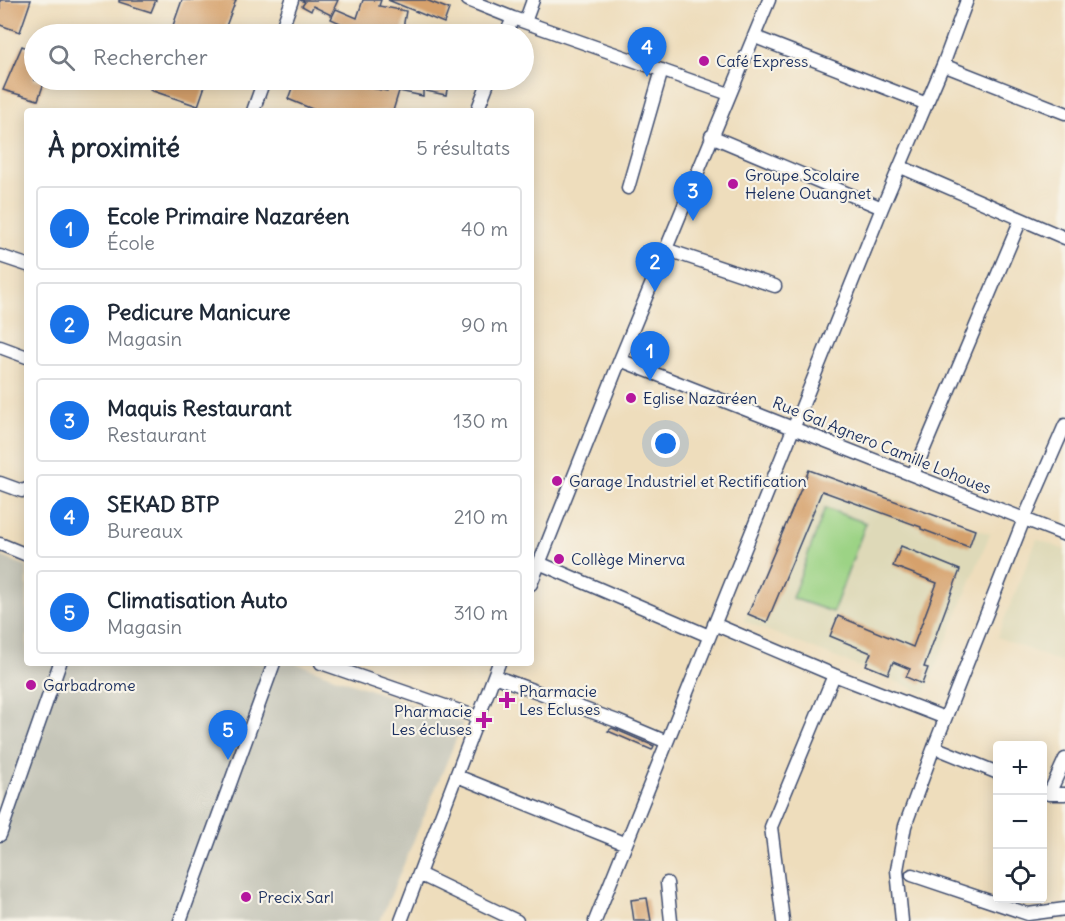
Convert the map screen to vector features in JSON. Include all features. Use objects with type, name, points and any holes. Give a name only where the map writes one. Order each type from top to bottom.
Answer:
[{"type":"street","points":[[284,24],[292,0]]},
{"type":"street","points":[[468,0],[530,24]]},
{"type":"street","points":[[515,24],[533,0]]},
{"type":"street","points":[[534,576],[768,0]]},
{"type":"street","points":[[596,921],[882,208],[944,65],[963,1]]},
{"type":"street","points":[[534,25],[729,93]]},
{"type":"street","points":[[754,37],[927,104]]},
{"type":"street","points":[[944,65],[1064,108]]},
{"type":"street","points":[[628,188],[662,70]]},
{"type":"street","points":[[254,108],[260,90]]},
{"type":"street","points":[[478,108],[485,90]]},
{"type":"street","points":[[711,136],[882,208]]},
{"type":"street","points":[[901,167],[1065,238]]},
{"type":"street","points":[[913,475],[1021,219]]},
{"type":"street","points":[[665,249],[775,286]]},
{"type":"street","points":[[0,256],[24,264]]},
{"type":"street","points":[[0,347],[24,356]]},
{"type":"street","name":"Rue Gal Agnero Camille Lohoues","points":[[620,360],[1065,535]]},
{"type":"street","points":[[902,921],[897,870],[905,826],[1024,519],[1065,425]]},
{"type":"street","points":[[0,483],[24,490]]},
{"type":"street","points":[[0,544],[24,554]]},
{"type":"street","points":[[539,563],[709,636]]},
{"type":"street","points":[[714,624],[834,675],[945,718]]},
{"type":"street","points":[[0,835],[59,666]]},
{"type":"street","points":[[180,921],[273,666]]},
{"type":"street","points":[[330,666],[477,717]]},
{"type":"street","points":[[401,921],[498,666]]},
{"type":"street","points":[[783,921],[771,827],[834,675]]},
{"type":"street","points":[[494,676],[667,742]]},
{"type":"street","points":[[934,747],[993,771]]},
{"type":"street","points":[[1047,791],[1065,759]]},
{"type":"street","points":[[457,776],[626,844]]},
{"type":"street","points":[[1047,793],[1065,794]]},
{"type":"street","points":[[418,874],[517,921]]},
{"type":"street","points":[[912,875],[1028,917],[1065,909]]},
{"type":"street","points":[[666,883],[671,921]]},
{"type":"shaded area","points":[[809,467],[990,534],[925,693],[744,621]]},
{"type":"shaded area","points":[[1037,539],[1065,550],[1065,664],[997,637]]},
{"type":"shaded area","points":[[0,556],[24,565],[24,666],[304,666],[463,723],[380,921],[0,921]]},
{"type":"green space","points":[[825,508],[866,523],[833,612],[792,598]]},
{"type":"building","points":[[0,0],[31,0],[20,32],[0,25]]},
{"type":"building","points":[[119,0],[156,0],[151,12],[119,2]]},
{"type":"building","points":[[182,0],[236,0],[227,24],[174,24]]},
{"type":"building","points":[[300,0],[338,0],[331,15],[313,6],[311,11],[302,6],[305,2]]},
{"type":"building","points":[[363,0],[381,0],[379,6],[406,11],[404,24],[342,24],[331,19],[336,9],[357,18]]},
{"type":"building","points":[[388,0],[426,0],[449,9],[444,23]]},
{"type":"building","points":[[22,46],[24,47],[24,90],[42,90],[38,100],[3,90]]},
{"type":"building","points":[[150,90],[204,90],[198,106]]},
{"type":"building","points":[[291,90],[423,90],[423,96],[399,91],[394,108],[310,108],[288,99]]},
{"type":"building","points":[[426,90],[447,90],[446,95]]},
{"type":"building","points":[[809,470],[975,530],[969,547],[822,491],[767,622],[748,614]]},
{"type":"building","points":[[901,546],[960,570],[924,667],[928,668],[922,684],[906,677],[910,669],[893,662],[888,674],[866,665],[871,653],[830,636],[838,616],[913,647],[937,583],[893,566]]},
{"type":"building","points":[[612,728],[654,746],[652,750],[608,731]]},
{"type":"building","points":[[647,898],[651,921],[634,921],[631,900]]},
{"type":"place","name":"Café Express","points":[[704,61]]},
{"type":"place","name":"SEKAD BTP","points":[[647,77]]},
{"type":"place","name":"Groupe Scolaire Helene Ouangnet","points":[[733,184]]},
{"type":"place","name":"Maquis Restaurant","points":[[693,221]]},
{"type":"place","name":"Pedicure Manicure","points":[[655,292]]},
{"type":"place","name":"Ecole Primaire Nazaréen","points":[[650,381]]},
{"type":"place","name":"Eglise Nazaréen","points":[[631,398]]},
{"type":"place","name":"Garage Industriel et Rectification","points":[[557,481]]},
{"type":"place","name":"Collège Minerva","points":[[559,559]]},
{"type":"place","name":"Garbadrome","points":[[31,685]]},
{"type":"place","name":"Pharmacie Les Ecluses","points":[[507,700]]},
{"type":"place","name":"Pharmacie Les écluses","points":[[484,720]]},
{"type":"place","name":"Climatisation Auto","points":[[228,760]]},
{"type":"place","name":"Precix Sarl","points":[[246,897]]}]
